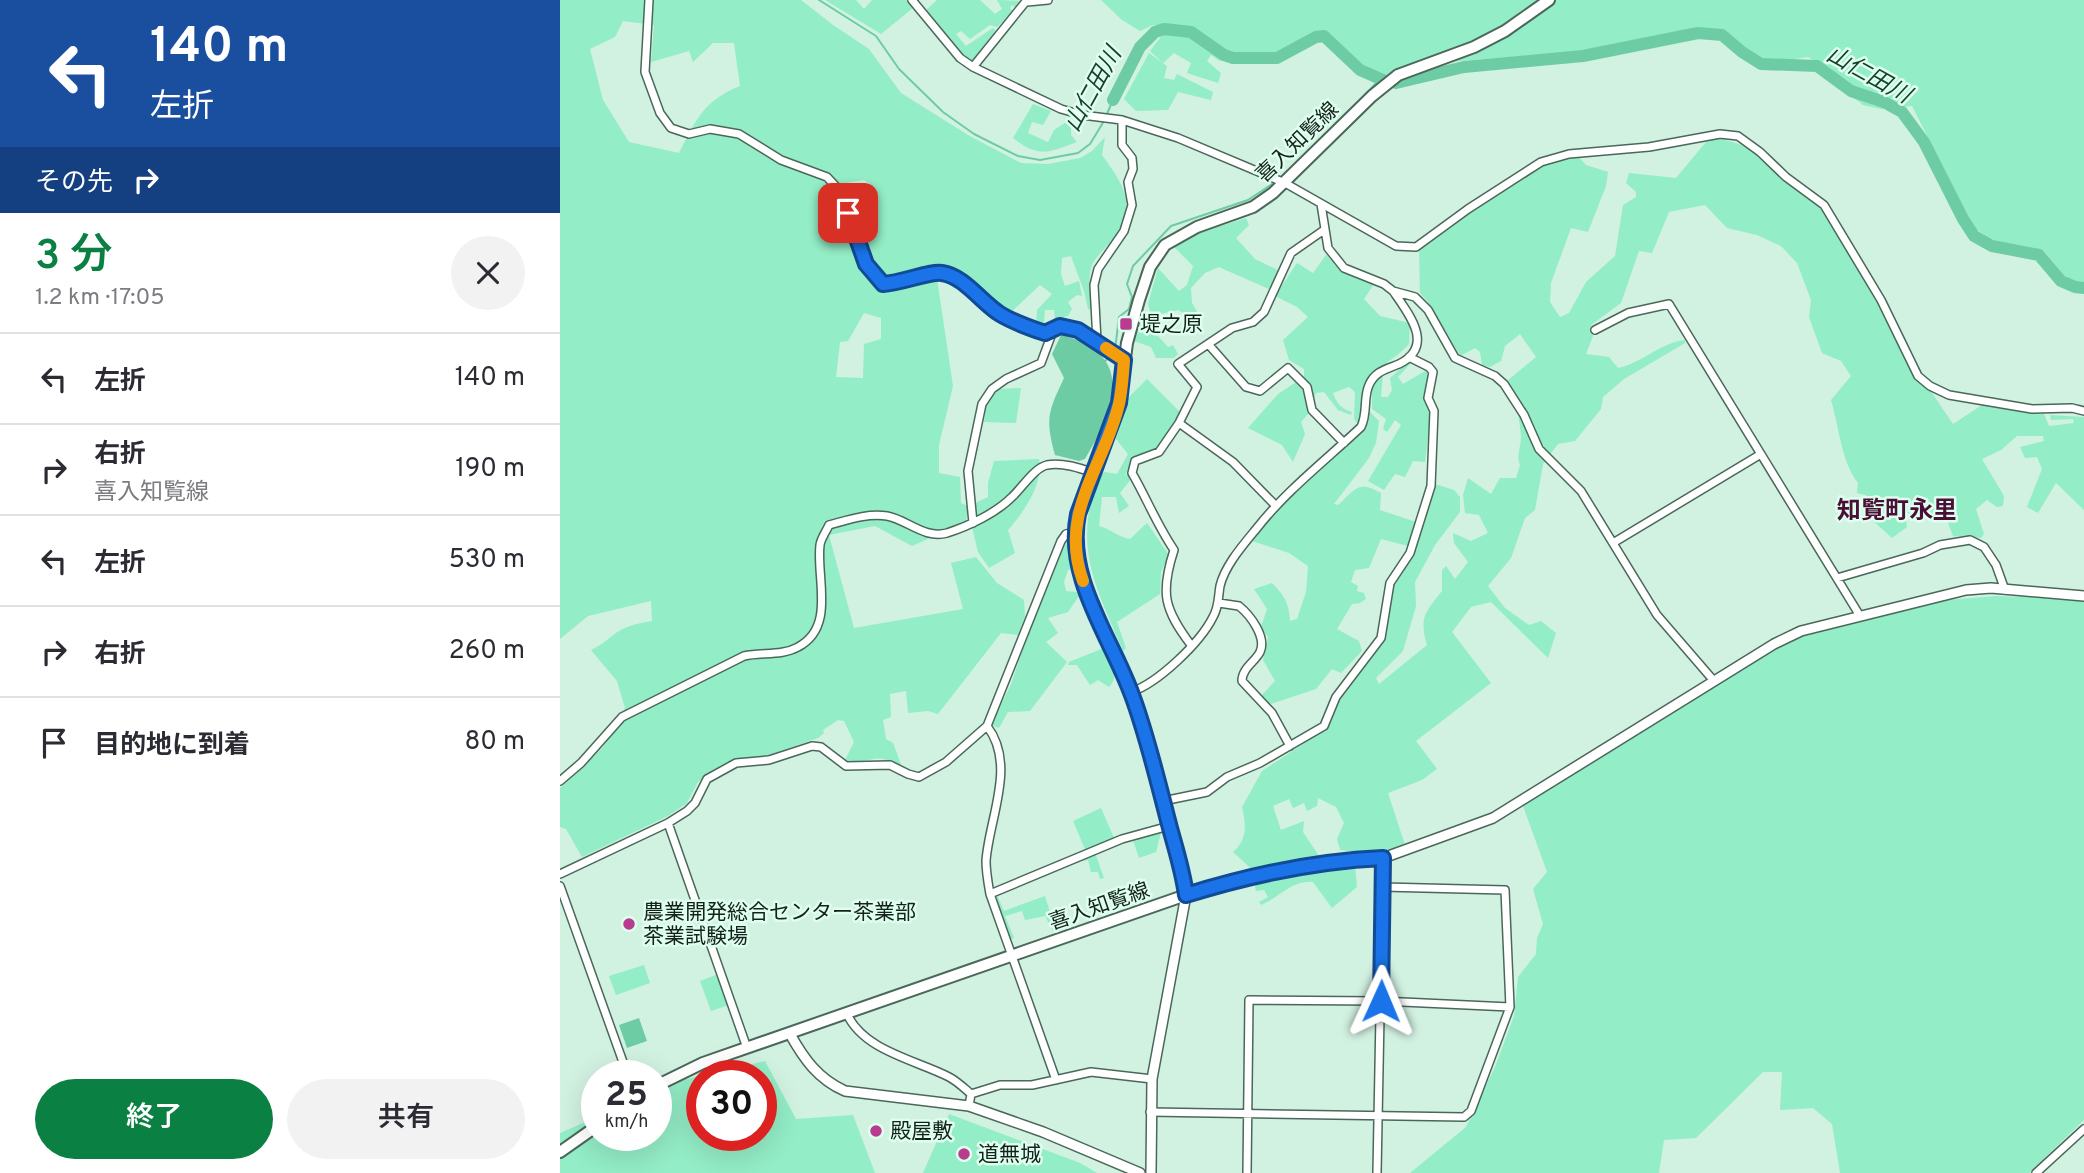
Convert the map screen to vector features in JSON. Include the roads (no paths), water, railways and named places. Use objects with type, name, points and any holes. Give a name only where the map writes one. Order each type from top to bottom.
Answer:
[{"type":"main road","name":"喜入知覧線","points":[[672,1077],[684,1070],[1186,895],[1163,801],[1131,692],[1081,575],[1074,532],[1078,514],[1119,403],[1130,327],[1150,267],[1165,245],[1197,227],[1253,207],[1285,183],[1372,96],[1398,75],[1474,47],[1505,31],[1549,0]]},
{"type":"main road","points":[[560,1152],[581,1137]]},
{"type":"street","points":[[649,0],[645,72],[660,113],[671,128],[689,134],[710,129],[739,134],[781,160],[827,177],[841,192],[866,264],[883,284],[898,284],[944,273],[954,277],[1001,315],[1045,333],[1060,326],[1078,330],[1124,360]]},
{"type":"street","points":[[912,0],[960,58],[973,67],[1062,108],[1099,118],[1122,120],[1178,138],[1285,183],[1396,246],[1416,247],[1468,209],[1541,162],[1569,154],[1649,147],[1720,134],[1738,136],[1824,205],[1881,300],[1918,376],[1930,386],[1949,395],[2032,409],[2072,408],[2084,411]]},
{"type":"street","points":[[973,67],[1027,1],[1048,0]]},
{"type":"street","points":[[1097,341],[1094,285],[1098,269],[1124,231],[1132,205],[1128,183],[1133,169],[1132,159],[1122,145],[1122,120]]},
{"type":"street","points":[[1131,692],[1154,681],[1213,619],[1219,603],[1220,585],[1228,569],[1275,505],[1361,427],[1366,416],[1369,384],[1380,371],[1409,357],[1417,343],[1418,332],[1393,291],[1384,284],[1343,268],[1328,248],[1321,204]]},
{"type":"street","points":[[1191,645],[1180,630],[1165,597],[1164,580],[1174,550],[1154,522],[1151,506],[1132,473],[1135,461],[1159,452],[1179,423],[1197,387],[1178,364],[1232,328],[1253,322],[1264,312],[1291,253],[1324,230]]},
{"type":"street","points":[[1393,291],[1415,297],[1428,310],[1455,358],[1495,376],[1504,384],[1524,415],[1539,449],[1581,491],[1657,615],[1714,681]]},
{"type":"street","points":[[1595,330],[1628,313],[1669,304],[1860,616]]},
{"type":"street","points":[[973,523],[968,471],[982,404],[992,389],[1006,379],[1041,363],[1054,328]]},
{"type":"street","points":[[1209,345],[1246,387],[1259,391],[1288,369],[1307,387],[1312,410],[1344,443]]},
{"type":"street","points":[[1163,801],[1207,792],[1227,777],[1324,726],[1336,697],[1381,638],[1390,583],[1410,553],[1431,486],[1434,411],[1428,398],[1433,372],[1429,367],[1409,357]]},
{"type":"street","points":[[1179,423],[1233,461],[1275,505]]},
{"type":"street","points":[[1613,543],[1760,454]]},
{"type":"street","points":[[560,781],[622,717],[744,656],[763,651],[780,653],[806,642],[816,631],[821,616],[821,541],[829,525],[867,515],[887,516],[903,521],[926,534],[944,534],[973,523],[1010,499],[1043,466],[1056,464],[1094,473]]},
{"type":"street","points":[[560,874],[668,823],[695,803],[699,789],[707,779],[736,763],[769,760],[812,746],[821,747],[846,766],[890,765],[919,776],[946,762],[987,726],[1061,541],[1066,534],[1074,532]]},
{"type":"street","points":[[1837,578],[1923,553],[1940,545],[1969,540],[1984,547],[1996,565],[2005,590]]},
{"type":"street","points":[[1150,1173],[1152,1079],[1186,895],[1227,882],[1320,862],[1383,858],[1493,818],[1788,636],[1966,590],[2082,594]]},
{"type":"street","points":[[1219,603],[1239,606],[1257,629],[1262,642],[1261,650],[1242,674],[1242,681],[1272,713],[1290,746]]},
{"type":"street","points":[[987,726],[1000,760],[1001,775],[986,863],[990,894],[1056,1080]]},
{"type":"street","points":[[668,823],[747,1048]]},
{"type":"street","points":[[990,894],[1122,839],[1169,826]]},
{"type":"street","points":[[1377,1173],[1383,858]]},
{"type":"street","points":[[560,886],[622,1060]]},
{"type":"street","points":[[1150,1112],[1464,1116],[1471,1111],[1510,1007],[1505,890],[1383,887]]},
{"type":"street","points":[[1247,1173],[1249,1000],[1381,1001],[1510,1007]]},
{"type":"street","points":[[847,1014],[859,1030],[879,1045],[913,1064],[947,1076],[971,1094]]},
{"type":"street","points":[[790,1034],[813,1070],[838,1088],[969,1106],[1043,1132],[1140,1173]]},
{"type":"street","points":[[971,1094],[1000,1085],[1032,1085],[1098,1071],[1152,1079]]},
{"type":"street","points":[[969,1106],[971,1094]]},
{"type":"street","points":[[2036,1173],[2084,1129]]},
{"type":"waterway","name":"山仁田川","points":[[819,0],[876,36],[899,69],[943,112],[974,134],[1018,156],[1040,160],[1078,153],[1090,144],[1104,121]]},
{"type":"waterway","name":"山仁田川","points":[[1113,100],[1140,47],[1155,32],[1164,29],[1191,32],[1224,55],[1233,58],[1277,58],[1316,37],[1324,36],[1360,70],[1383,80]]},
{"type":"waterway","name":"山仁田川","points":[[1396,83],[1464,67],[1583,56],[1698,33],[1722,35],[1761,64],[1817,66],[1851,91],[1884,102],[1902,112],[1924,142],[1974,236],[1992,246],[2039,255],[2061,281],[2084,288]]},
{"type":"waterway","points":[[1361,99],[1380,79]]},
{"type":"waterway","name":"山仁田川","points":[[1106,116],[1113,100]]},
{"type":"waterway","points":[[1115,350],[1119,317],[1129,309],[1132,297],[1127,284],[1133,266],[1171,226],[1248,200],[1272,184]]},
{"type":"waterway","points":[[1105,361],[1110,357]]},
{"type":"place","name":"堤之原","points":[[1126,324]]},
{"type":"place","name":"農業開発総合センター茶業部 茶業試験場","points":[[629,924]]},
{"type":"place","name":"殿屋敷","points":[[876,1131]]},
{"type":"place","name":"道無城","points":[[964,1154]]},
{"type":"district","name":"知覧町永里","points":[[1897,510]]}]
